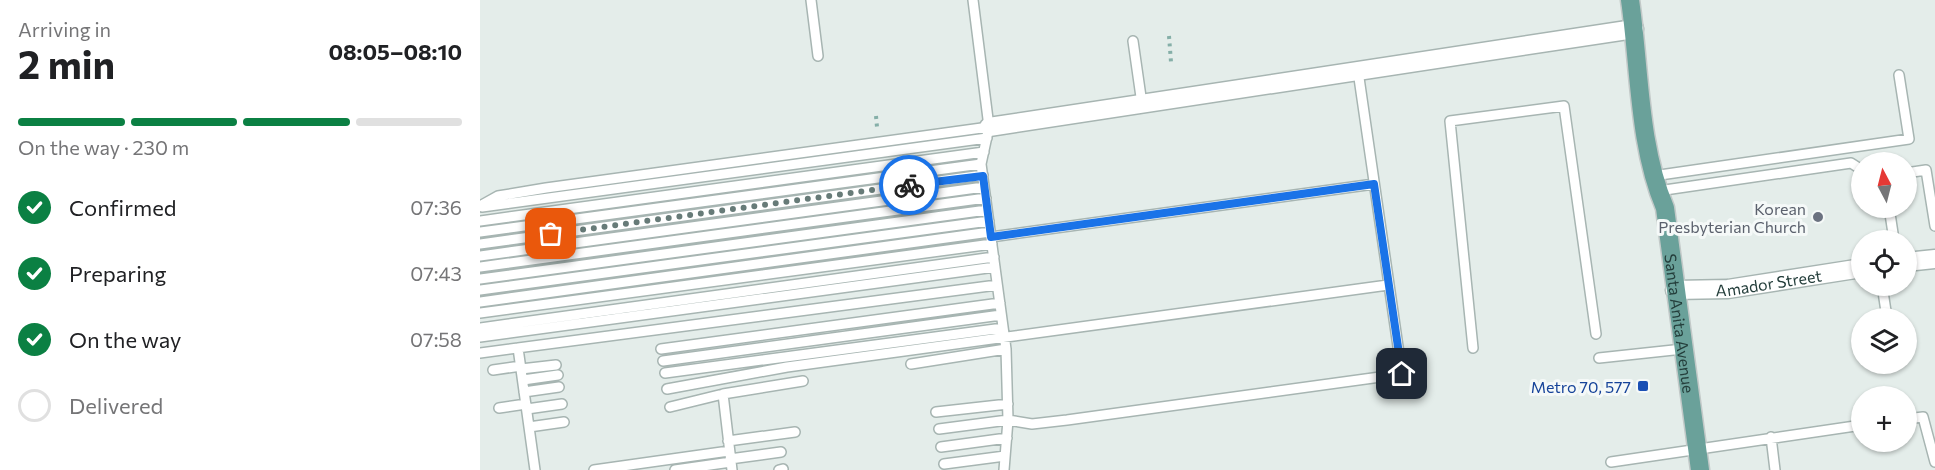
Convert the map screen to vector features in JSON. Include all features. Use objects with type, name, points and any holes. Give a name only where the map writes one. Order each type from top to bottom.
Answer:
[{"type":"main road","name":"Santa Anita Avenue","points":[[1630,0],[1642,105],[1655,184],[1665,208],[1700,470]]},
{"type":"street","points":[[988,132],[1142,104],[1634,29]]},
{"type":"street","points":[[1917,261],[1935,259]]},
{"type":"street","name":"Amador Street","points":[[1675,290],[1728,289],[1851,270]]},
{"type":"lane","points":[[811,0],[818,56]]},
{"type":"lane","points":[[974,0],[988,132],[981,164],[1006,349],[1008,420],[1004,470]]},
{"type":"lane","points":[[1133,40],[1142,104]]},
{"type":"lane","points":[[939,429],[1008,420],[1032,424],[1067,420],[1402,374],[1358,71]]},
{"type":"lane","points":[[1655,184],[1909,139],[1899,75]]},
{"type":"lane","points":[[1473,348],[1450,121],[1564,106],[1596,334]]},
{"type":"lane","points":[[480,207],[498,196],[546,188],[988,132]]},
{"type":"lane","points":[[480,221],[984,152]]},
{"type":"lane","points":[[1655,184],[1851,163]]},
{"type":"lane","points":[[480,232],[981,164]]},
{"type":"lane","points":[[1917,171],[1926,170],[1935,226]]},
{"type":"lane","points":[[480,244],[983,176]]},
{"type":"lane","points":[[480,313],[1374,184]]},
{"type":"lane","points":[[480,256],[984,187]]},
{"type":"lane","points":[[480,267],[986,198]]},
{"type":"lane","points":[[480,279],[987,210]]},
{"type":"lane","points":[[480,290],[989,221]]},
{"type":"lane","points":[[480,302],[991,238]]},
{"type":"lane","points":[[480,328],[993,257]]},
{"type":"lane","points":[[480,337],[995,267]]},
{"type":"lane","points":[[480,353],[997,285]]},
{"type":"lane","points":[[667,389],[798,365],[1004,339],[1388,285]]},
{"type":"lane","points":[[662,349],[1000,303]]},
{"type":"lane","points":[[663,361],[1001,315]]},
{"type":"lane","points":[[665,373],[1003,328]]},
{"type":"lane","points":[[518,348],[536,470]]},
{"type":"lane","points":[[911,364],[1006,349]]},
{"type":"lane","points":[[1599,358],[1683,349]]},
{"type":"lane","points":[[493,370],[556,365]]},
{"type":"lane","points":[[523,380],[558,375]]},
{"type":"lane","points":[[670,407],[723,394],[803,381]]},
{"type":"lane","points":[[524,392],[559,387]]},
{"type":"lane","points":[[723,394],[730,457]]},
{"type":"lane","points":[[499,408],[562,404]]},
{"type":"lane","points":[[936,412],[1008,404]]},
{"type":"lane","points":[[1917,418],[1923,417],[1935,462]]},
{"type":"lane","points":[[529,427],[564,422]]},
{"type":"lane","points":[[1611,462],[1851,426]]},
{"type":"lane","points":[[675,470],[730,457],[795,432]]},
{"type":"lane","points":[[1771,437],[1775,470]]},
{"type":"lane","points":[[941,447],[1007,438]]},
{"type":"lane","points":[[594,470],[781,452]]},
{"type":"lane","points":[[944,464],[1005,456]]},
{"type":"path","points":[[1169,36],[1171,62]]},
{"type":"way so far","points":[[551,234],[909,185]]},
{"type":"place","name":"Korean Presbyterian Church","points":[[1818,217]]},
{"type":"place","name":"Metro 70, 577","points":[[1643,386]]},
{"type":"route","points":[[909,185],[983,176],[991,237],[1374,184],[1402,374]]}]
